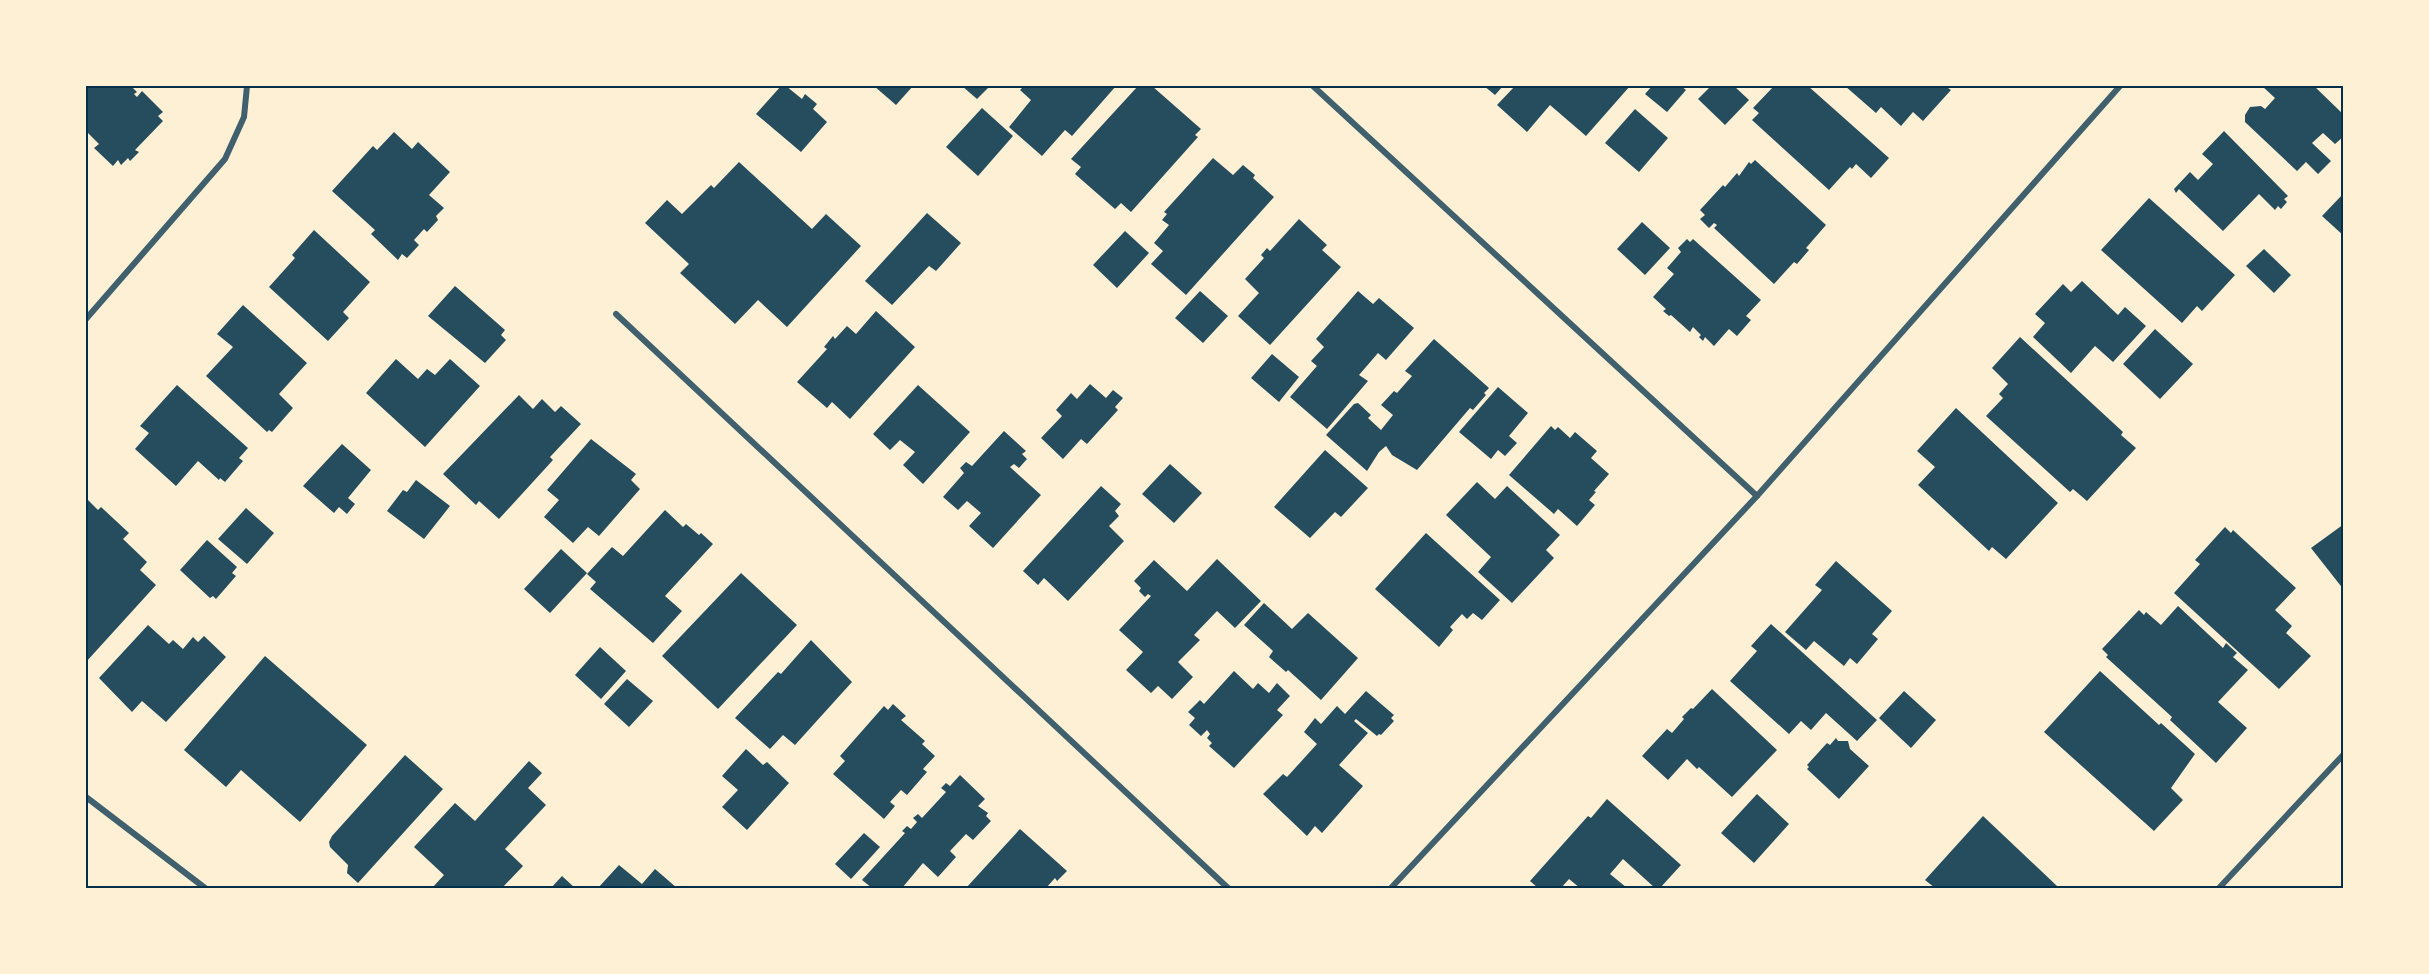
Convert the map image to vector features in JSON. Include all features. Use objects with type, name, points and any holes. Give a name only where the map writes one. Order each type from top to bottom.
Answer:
[{"type":"street","points":[[86,319],[225,159],[244,117],[247,86]]},
{"type":"street","points":[[1313,86],[1757,496]]},
{"type":"street","points":[[1391,888],[1757,496],[2120,86]]},
{"type":"street","points":[[616,314],[1228,888]]},
{"type":"street","points":[[2219,888],[2343,754]]},
{"type":"street","points":[[86,797],[206,888]]},
{"type":"building","points":[[86,86],[131,86],[137,92],[134,94],[137,97],[142,91],[163,112],[158,116],[163,121],[135,150],[139,152],[130,161],[128,158],[121,165],[118,160],[113,166],[94,148],[99,144],[86,131]]},
{"type":"building","points":[[781,86],[786,86],[802,99],[805,94],[817,104],[813,109],[827,122],[801,152],[756,114]]},
{"type":"building","points":[[874,86],[913,86],[896,105]]},
{"type":"building","points":[[962,86],[990,86],[977,99]]},
{"type":"building","points":[[1024,86],[1116,86],[1072,136],[1065,130],[1042,156],[1009,127],[1031,100],[1020,90]]},
{"type":"building","points":[[1138,86],[1152,86],[1201,129],[1195,135],[1198,137],[1131,212],[1121,203],[1115,209],[1075,174],[1081,167],[1071,159]]},
{"type":"building","points":[[1484,86],[1503,86],[1495,95]]},
{"type":"building","points":[[1515,86],[1630,86],[1586,136],[1550,105],[1527,132],[1497,105]]},
{"type":"building","points":[[1652,86],[1681,86],[1686,90],[1667,112],[1645,94]]},
{"type":"building","points":[[1711,86],[1734,86],[1749,100],[1725,125],[1698,99]]},
{"type":"building","points":[[1774,86],[1808,86],[1889,158],[1871,178],[1856,164],[1852,169],[1850,167],[1829,190],[1752,120],[1759,113],[1753,108]]},
{"type":"building","points":[[1845,86],[1945,86],[1951,90],[1923,121],[1913,112],[1901,126],[1881,107],[1876,113]]},
{"type":"building","points":[[2262,86],[2314,86],[2344,115],[2344,136],[2335,144],[2323,133],[2312,143],[2331,161],[2318,174],[2306,162],[2297,171],[2245,122],[2245,115],[2250,107],[2261,106],[2265,109],[2275,98]]},
{"type":"building","points":[[982,108],[1013,136],[978,176],[946,147]]},
{"type":"building","points":[[1635,109],[1668,138],[1639,172],[1605,143]]},
{"type":"building","points":[[2224,131],[2288,196],[2284,199],[2287,202],[2281,209],[2278,206],[2275,210],[2259,194],[2223,231],[2179,189],[2176,193],[2174,189],[2190,172],[2198,180],[2213,164],[2202,154]]},
{"type":"building","points":[[394,132],[412,149],[418,142],[450,172],[429,195],[444,208],[436,216],[438,220],[427,232],[424,229],[414,240],[419,245],[407,258],[402,254],[398,260],[371,234],[375,230],[332,191],[373,146],[377,150]]},
{"type":"building","points":[[1213,158],[1233,175],[1243,165],[1255,175],[1253,178],[1274,197],[1186,295],[1151,264],[1163,251],[1154,243],[1169,225],[1162,220],[1167,214],[1164,212]]},
{"type":"building","points":[[1755,160],[1826,225],[1806,248],[1809,250],[1797,264],[1794,262],[1774,284],[1714,228],[1717,225],[1714,223],[1709,228],[1700,219],[1705,215],[1700,210],[1723,185],[1725,187],[1737,173],[1739,176],[1749,162],[1751,164]]},
{"type":"building","points":[[739,162],[812,229],[826,214],[861,246],[787,327],[758,300],[735,324],[680,273],[689,264],[645,223],[667,200],[682,214],[711,185],[714,188]]},
{"type":"building","points":[[2344,193],[2344,236],[2322,216]]},
{"type":"building","points":[[2149,198],[2235,275],[2202,311],[2197,306],[2182,323],[2101,250]]},
{"type":"building","points":[[927,213],[961,243],[936,271],[929,266],[892,305],[865,281]]},
{"type":"building","points":[[1299,219],[1327,245],[1322,250],[1341,267],[1270,345],[1238,316],[1259,293],[1245,279],[1264,258],[1261,255],[1267,248],[1270,251]]},
{"type":"building","points":[[1642,222],[1670,248],[1645,275],[1617,249]]},
{"type":"building","points":[[314,230],[370,282],[343,312],[349,318],[328,341],[269,287],[295,258],[292,255]]},
{"type":"building","points":[[1125,231],[1149,253],[1117,288],[1093,265]]},
{"type":"building","points":[[1687,239],[1690,242],[1693,239],[1761,300],[1746,316],[1751,320],[1737,336],[1729,329],[1714,346],[1705,337],[1703,341],[1699,337],[1701,335],[1693,327],[1690,332],[1671,315],[1669,316],[1663,311],[1666,309],[1653,297],[1674,274],[1667,268],[1681,252],[1678,248]]},
{"type":"building","points":[[2264,249],[2291,275],[2274,293],[2246,266]]},
{"type":"building","points":[[2082,281],[2118,315],[2125,307],[2146,326],[2113,362],[2095,346],[2071,373],[2033,337],[2045,323],[2035,314],[2063,284],[2071,292]]},
{"type":"building","points":[[455,286],[505,330],[501,335],[506,340],[485,363],[428,316]]},
{"type":"building","points":[[1200,291],[1228,316],[1203,343],[1175,318]]},
{"type":"building","points":[[1358,291],[1373,304],[1379,298],[1414,328],[1386,360],[1378,353],[1359,375],[1368,381],[1327,429],[1290,397],[1317,366],[1311,361],[1324,347],[1316,339]]},
{"type":"building","points":[[243,305],[307,363],[279,394],[293,408],[272,432],[269,430],[267,432],[206,376],[233,347],[217,334]]},
{"type":"building","points":[[876,311],[915,347],[850,419],[832,402],[827,408],[797,382],[827,349],[824,347],[833,336],[835,339],[847,326],[856,334]]},
{"type":"building","points":[[2155,329],[2193,364],[2160,399],[2123,364]]},
{"type":"building","points":[[2020,337],[2123,432],[2121,435],[2136,448],[2087,501],[2073,489],[2070,492],[1986,416],[2003,398],[1999,394],[2008,384],[1992,368]]},
{"type":"building","points":[[1434,339],[1489,388],[1484,393],[1486,395],[1473,410],[1470,408],[1417,470],[1392,455],[1386,446],[1379,452],[1367,471],[1326,435],[1354,404],[1358,403],[1371,415],[1368,418],[1381,430],[1393,415],[1381,405],[1394,391],[1397,393],[1412,376],[1405,371]]},
{"type":"building","points":[[1272,354],[1299,377],[1279,402],[1251,378]]},
{"type":"building","points":[[396,359],[418,379],[427,369],[435,375],[450,359],[480,386],[425,447],[366,393]]},
{"type":"building","points":[[1090,384],[1106,398],[1113,390],[1123,398],[1115,407],[1118,410],[1087,444],[1081,439],[1063,459],[1041,438],[1062,416],[1056,410],[1071,393],[1077,399]]},
{"type":"building","points":[[177,385],[248,448],[239,458],[243,461],[225,482],[220,478],[219,480],[198,461],[176,486],[135,449],[149,433],[140,426]]},
{"type":"building","points":[[918,385],[970,432],[923,484],[903,465],[915,452],[900,440],[890,450],[873,434]]},
{"type":"building","points":[[1498,387],[1528,413],[1509,436],[1517,443],[1505,456],[1498,450],[1491,459],[1459,432]]},
{"type":"building","points":[[519,395],[533,409],[542,399],[555,412],[561,406],[581,424],[550,457],[553,460],[499,519],[479,501],[476,505],[443,474]]},
{"type":"building","points":[[1956,408],[2058,503],[2006,559],[1992,547],[1989,551],[1918,485],[1935,467],[1917,451]]},
{"type":"building","points":[[1551,426],[1555,430],[1558,427],[1570,438],[1575,432],[1597,451],[1591,458],[1609,474],[1589,500],[1595,505],[1577,526],[1558,509],[1554,514],[1509,475]]},
{"type":"building","points":[[1004,431],[1026,451],[1022,454],[1027,459],[1019,468],[1014,464],[1010,467],[1041,495],[993,548],[969,526],[981,513],[967,501],[958,510],[943,497],[964,473],[960,468],[966,462],[972,466]]},
{"type":"building","points":[[591,439],[636,474],[631,480],[640,489],[599,536],[588,527],[573,543],[544,517],[559,500],[547,490]]},
{"type":"building","points":[[342,444],[371,470],[348,498],[355,504],[347,514],[339,507],[334,513],[303,486]]},
{"type":"building","points":[[1325,450],[1368,488],[1341,517],[1335,512],[1310,538],[1274,507]]},
{"type":"building","points":[[1170,464],[1202,493],[1174,523],[1142,494]]},
{"type":"building","points":[[416,480],[450,506],[424,539],[387,511],[403,490],[407,492]]},
{"type":"building","points":[[1477,482],[1495,499],[1507,486],[1560,535],[1546,550],[1554,558],[1512,603],[1478,572],[1491,557],[1446,515]]},
{"type":"building","points":[[1101,486],[1121,504],[1115,511],[1119,516],[1109,526],[1124,541],[1068,601],[1044,578],[1038,585],[1023,571]]},
{"type":"building","points":[[86,498],[98,510],[101,507],[129,533],[123,539],[147,562],[140,570],[156,585],[86,662]]},
{"type":"building","points":[[246,508],[274,533],[247,564],[218,539]]},
{"type":"building","points":[[665,510],[683,527],[686,524],[713,544],[665,596],[682,611],[653,643],[590,589],[596,582],[587,574],[612,547],[623,556]]},
{"type":"building","points":[[2344,524],[2344,590],[2311,548]]},
{"type":"building","points":[[2225,527],[2231,533],[2233,530],[2296,588],[2275,610],[2292,626],[2286,633],[2311,656],[2279,689],[2174,593],[2200,564],[2195,560]]},
{"type":"building","points":[[1426,533],[1500,600],[1482,620],[1473,613],[1467,619],[1462,614],[1450,627],[1453,630],[1439,647],[1375,589]]},
{"type":"building","points":[[207,540],[237,567],[232,573],[236,576],[216,599],[213,596],[210,598],[180,570]]},
{"type":"building","points":[[561,549],[587,573],[550,613],[524,589]]},
{"type":"building","points":[[1217,559],[1261,601],[1235,628],[1217,611],[1194,635],[1200,640],[1178,662],[1193,677],[1172,699],[1158,686],[1151,693],[1126,670],[1143,652],[1119,630],[1151,596],[1148,594],[1145,597],[1139,591],[1141,588],[1134,581],[1154,560],[1187,591]]},
{"type":"building","points":[[1836,561],[1892,611],[1872,634],[1878,639],[1857,664],[1850,658],[1844,666],[1814,641],[1806,650],[1785,632],[1822,590],[1815,585]]},
{"type":"building","points":[[741,573],[797,625],[718,709],[662,656]]},
{"type":"building","points":[[1264,603],[1292,629],[1308,613],[1358,658],[1321,700],[1288,670],[1286,672],[1269,657],[1273,651],[1244,625]]},
{"type":"building","points":[[2178,606],[2223,648],[2226,643],[2237,653],[2233,657],[2248,670],[2218,702],[2247,728],[2216,763],[2170,720],[2172,717],[2106,657],[2108,655],[2102,649],[2139,610],[2144,615],[2146,612],[2161,625]]},
{"type":"building","points":[[1771,624],[1877,720],[1857,741],[1826,713],[1811,730],[1801,721],[1789,734],[1730,681],[1757,651],[1751,646]]},
{"type":"building","points":[[148,625],[169,644],[173,640],[183,649],[193,637],[198,642],[204,636],[226,657],[166,722],[142,701],[132,712],[99,678]]},
{"type":"building","points":[[811,640],[852,682],[795,745],[783,735],[770,749],[735,718],[778,672],[781,674]]},
{"type":"building","points":[[600,647],[626,671],[601,699],[575,675]]},
{"type":"building","points":[[265,656],[367,745],[300,822],[241,770],[226,787],[184,750]]},
{"type":"building","points":[[1234,671],[1253,689],[1258,683],[1269,693],[1277,683],[1290,696],[1277,710],[1283,715],[1234,768],[1209,746],[1212,743],[1207,738],[1210,734],[1207,730],[1201,736],[1189,725],[1195,718],[1188,712],[1200,700],[1204,704]]},
{"type":"building","points":[[2100,671],[2159,725],[2161,723],[2195,754],[2171,788],[2183,800],[2154,831],[2044,732]]},
{"type":"building","points":[[627,679],[653,701],[629,727],[604,704]]},
{"type":"building","points":[[1712,689],[1777,750],[1732,797],[1687,759],[1668,780],[1642,756],[1667,729],[1672,733],[1684,719],[1682,717]]},
{"type":"building","points":[[1366,691],[1394,715],[1391,718],[1394,721],[1381,735],[1377,736],[1356,719],[1354,721],[1368,733],[1339,765],[1363,786],[1322,833],[1315,826],[1307,836],[1263,794],[1283,774],[1287,777],[1317,744],[1304,732],[1315,718],[1321,724],[1337,706],[1345,714]]},
{"type":"building","points":[[1904,691],[1936,720],[1911,748],[1879,718]]},
{"type":"building","points":[[893,704],[906,716],[901,720],[925,741],[922,744],[935,756],[923,769],[927,772],[907,795],[901,790],[890,802],[895,806],[884,819],[833,774],[845,761],[840,756],[884,706],[888,710]]},
{"type":"building","points":[[1836,738],[1838,741],[1848,741],[1850,749],[1869,766],[1839,799],[1807,769],[1809,767],[1807,765],[1827,743],[1830,745]]},
{"type":"building","points":[[746,749],[763,765],[767,762],[789,783],[747,830],[722,807],[738,790],[722,776]]},
{"type":"building","points":[[405,755],[443,789],[358,883],[347,873],[348,865],[330,847],[329,842]]},
{"type":"building","points":[[529,761],[542,773],[528,788],[546,805],[505,849],[523,866],[502,888],[432,888],[444,875],[414,847],[455,803],[475,821]]},
{"type":"building","points":[[960,775],[985,799],[978,806],[988,813],[986,816],[991,821],[973,840],[966,834],[950,851],[956,857],[938,877],[923,863],[902,888],[872,888],[862,880],[905,833],[902,831],[907,826],[911,829],[917,822],[913,818],[918,814],[922,818],[946,792],[941,788],[946,783],[950,786]]},
{"type":"building","points":[[1757,794],[1789,824],[1754,863],[1721,833]]},
{"type":"building","points":[[1607,799],[1681,865],[1660,888],[1655,888],[1623,859],[1610,874],[1627,888],[1580,888],[1569,879],[1561,888],[1538,888],[1530,881],[1588,816],[1591,818]]},
{"type":"building","points":[[1983,816],[2057,886],[2055,888],[1935,888],[1925,880]]},
{"type":"building","points":[[1020,829],[1067,871],[1057,881],[1055,878],[1046,888],[966,888]]},
{"type":"building","points":[[864,833],[880,847],[851,879],[835,864]]},
{"type":"building","points":[[619,865],[642,884],[655,869],[677,888],[598,888]]},
{"type":"building","points":[[562,876],[575,888],[551,888]]}]
